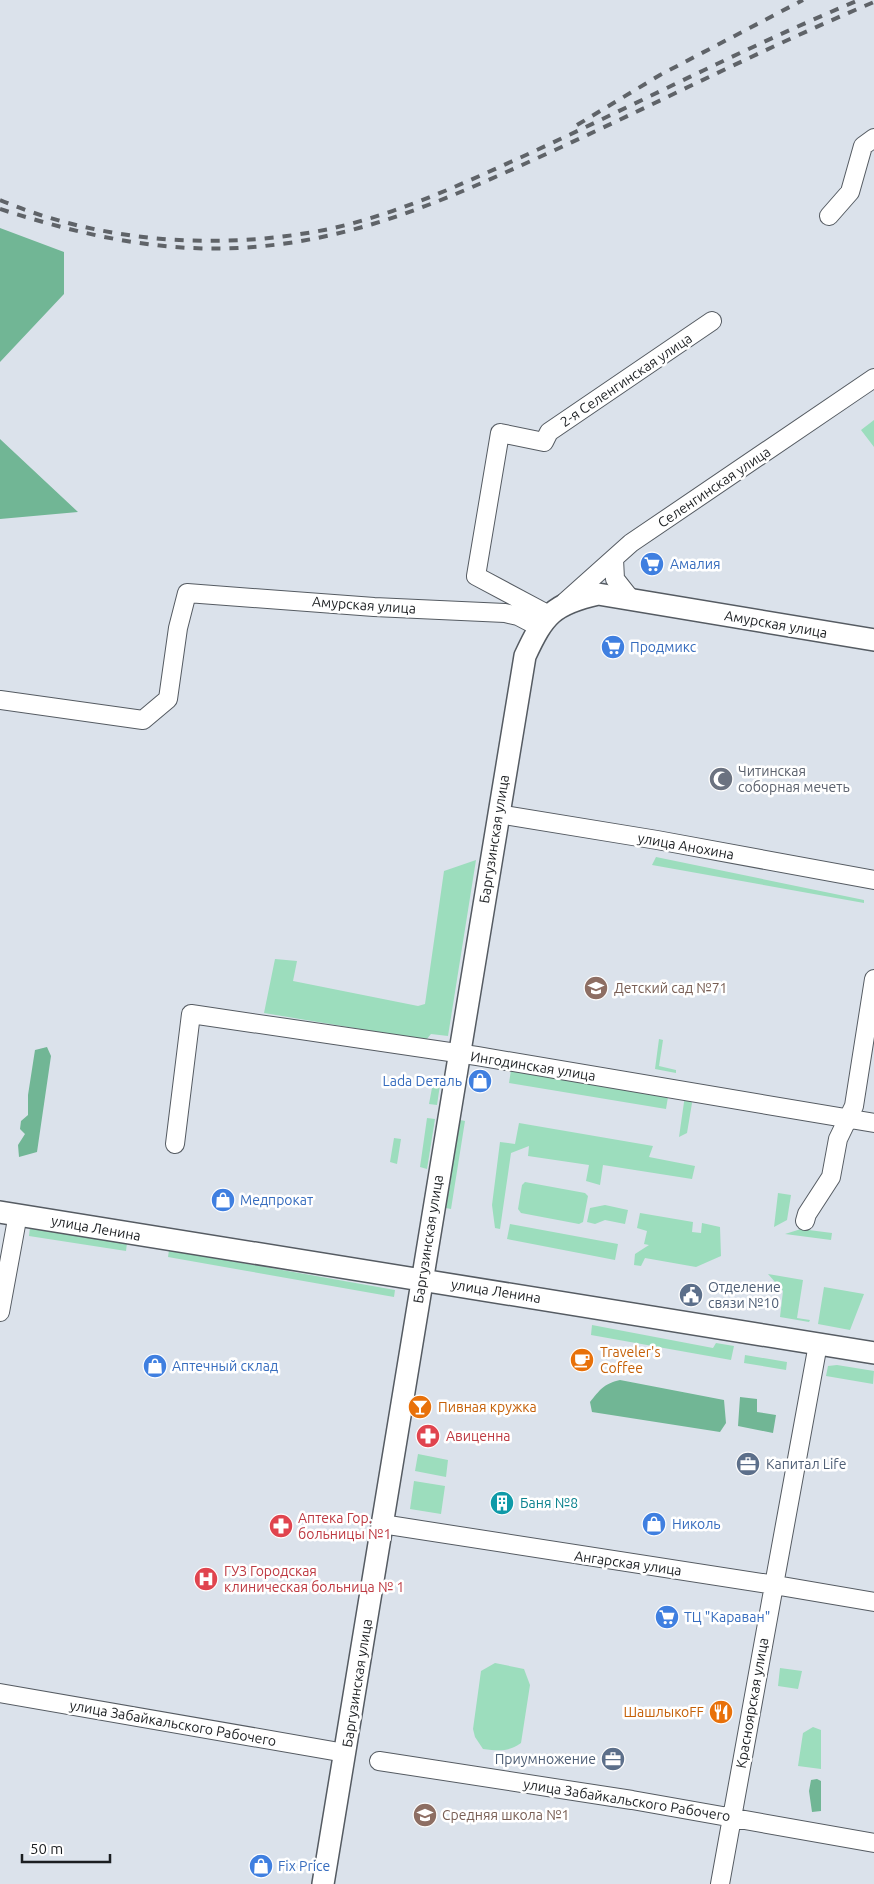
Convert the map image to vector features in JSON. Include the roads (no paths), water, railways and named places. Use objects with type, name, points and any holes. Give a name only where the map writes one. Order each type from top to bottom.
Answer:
[{"type":"main road","name":"Амурская улица","points":[[550,616],[576,599],[598,594],[874,640]]},
{"type":"main road","name":"Баргузинская улица","points":[[324,1884],[458,1054],[525,656],[550,616]]},
{"type":"main road","name":"улица Ленина","points":[[9,1213],[874,1353]]},
{"type":"street","points":[[829,216],[850,192],[864,146],[874,138]]},
{"type":"street","name":"2-я Селенгинская улица","points":[[550,616],[476,576],[500,434],[544,442],[549,432],[712,321]]},
{"type":"street","name":"Селенгинская улица","points":[[550,616],[631,543],[874,378]]},
{"type":"street","points":[[614,559],[615,578],[630,598]]},
{"type":"street","name":"Амурская улица","points":[[0,700],[143,720],[168,699],[178,628],[187,593],[374,607],[505,613],[518,616],[550,616]]},
{"type":"street","name":"улица Анохина","points":[[498,814],[644,838],[874,880]]},
{"type":"street","points":[[806,1221],[807,1214],[831,1176],[838,1139],[854,1106],[874,979]]},
{"type":"street","name":"Ингодинская улица","points":[[175,1144],[191,1014],[458,1054],[874,1123]]},
{"type":"street","points":[[0,1312],[9,1213]]},
{"type":"street","name":"Красноярская улица","points":[[720,1884],[757,1670],[775,1584],[818,1344]]},
{"type":"street","name":"Ангарская улица","points":[[382,1524],[527,1548],[775,1584],[874,1602]]},
{"type":"street","name":"улица Забайкальского Рабочего","points":[[0,1692],[345,1753]]},
{"type":"street","name":"улица Забайкальского Рабочего","points":[[379,1761],[731,1817],[874,1843]]},
{"type":"railway","points":[[577,125],[660,75],[803,0]]},
{"type":"railway","points":[[0,200],[79,226],[120,234],[162,239],[246,240],[288,236],[355,223],[405,207],[502,166],[775,37],[859,0]]},
{"type":"railway","points":[[0,209],[88,233],[147,244],[177,247],[238,248],[319,238],[395,217],[469,189],[874,2]]},
{"type":"place","name":"Амалия","points":[[652,564]]},
{"type":"place","name":"Продмикс","points":[[613,647]]},
{"type":"place","name":"Читинская соборная мечеть","points":[[721,779]]},
{"type":"place","name":"Детский сад №71","points":[[596,988]]},
{"type":"place","name":"Lada Dеталь","points":[[480,1081]]},
{"type":"place","name":"Медпрокат","points":[[223,1200]]},
{"type":"place","name":"Отделение связи №10","points":[[691,1295]]},
{"type":"place","name":"Traveler's Coffee","points":[[582,1360]]},
{"type":"place","name":"Аптечный склад","points":[[155,1366]]},
{"type":"place","name":"Пивная кружка","points":[[420,1407]]},
{"type":"place","name":"Авиценна","points":[[428,1436]]},
{"type":"place","name":"Капитал Life","points":[[748,1464]]},
{"type":"place","name":"Баня №8","points":[[502,1503]]},
{"type":"place","name":"Николь","points":[[654,1524]]},
{"type":"place","name":"Аптека Гор. больницы №1","points":[[281,1526]]},
{"type":"place","name":"ГУЗ Городская клиническая больница № 1","points":[[206,1579]]},
{"type":"place","name":"ТЦ \"Караван\"","points":[[667,1617]]},
{"type":"place","name":"ШашлыкоFF","points":[[721,1712]]},
{"type":"place","name":"Приумножение","points":[[613,1759]]},
{"type":"place","name":"Средняя школа №1","points":[[425,1815]]},
{"type":"place","name":"Fix Price","points":[[261,1866]]}]
